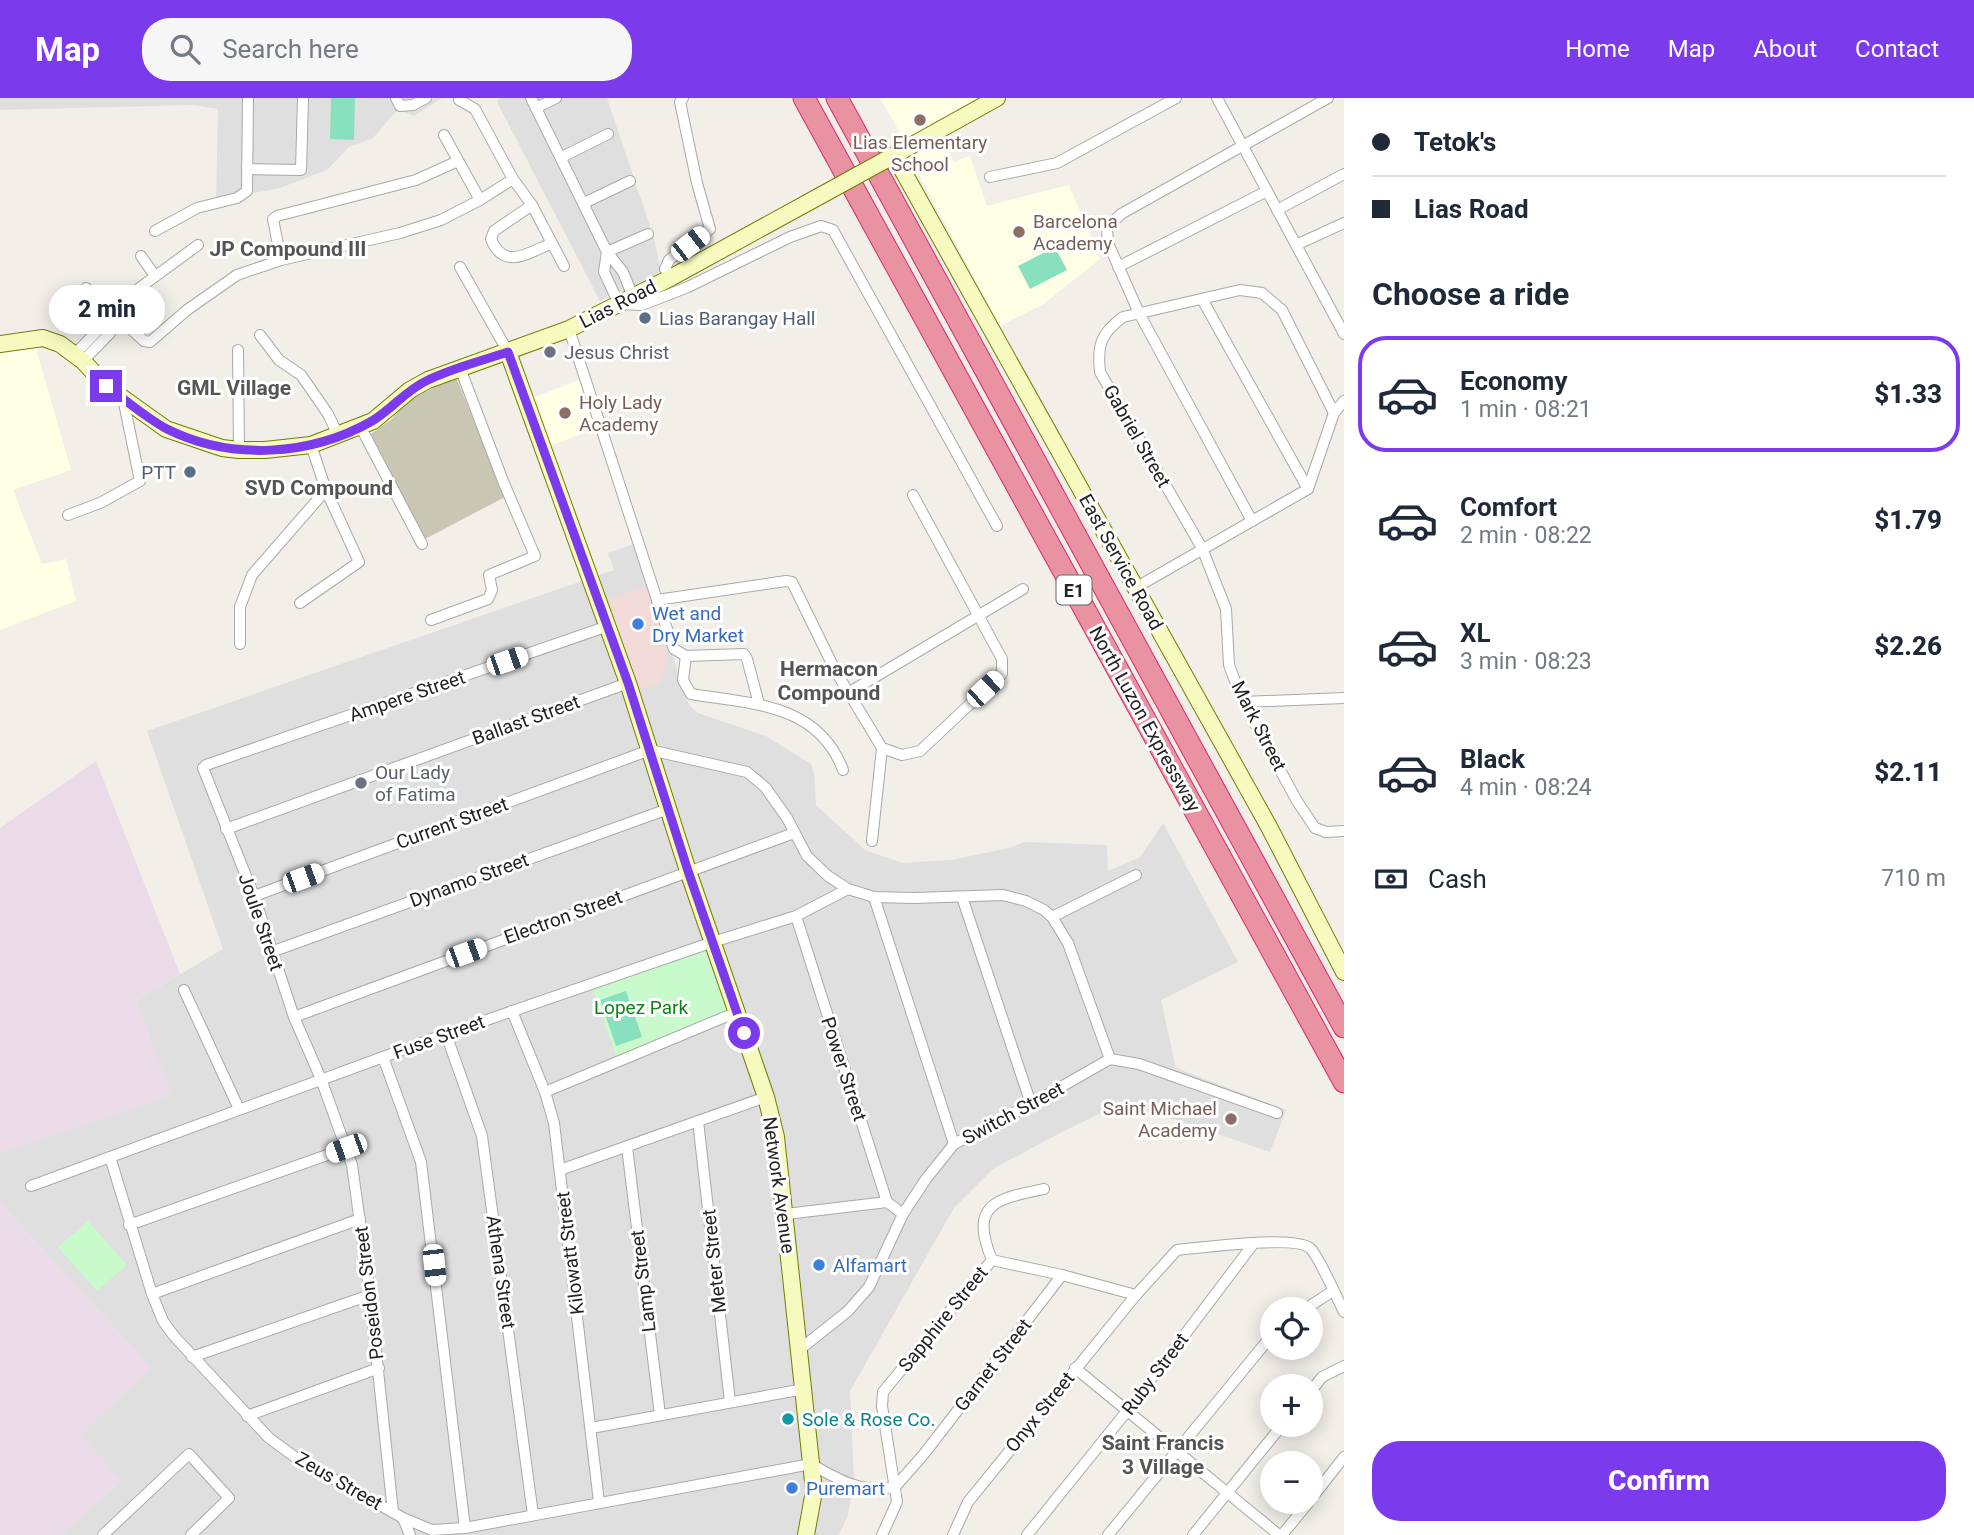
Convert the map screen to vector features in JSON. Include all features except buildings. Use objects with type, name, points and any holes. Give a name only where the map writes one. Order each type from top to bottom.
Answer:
[{"type":"highway","name":"North Luzon Expressway","points":[[804,98],[1344,1082]]},
{"type":"highway","name":"North Luzon Expressway","points":[[837,98],[1344,1027]]},
{"type":"main road","name":"Lias Road","points":[[0,344],[43,338],[60,344],[79,357],[106,386],[166,429],[222,448],[265,450],[311,445],[373,421],[410,390],[428,380],[569,329],[672,277],[997,98]]},
{"type":"main road","name":"East Service Road","points":[[892,156],[1268,825],[1344,972]]},
{"type":"main road","name":"Network Avenue","points":[[508,352],[628,683],[688,871],[766,1097],[776,1137],[786,1214],[814,1491],[806,1535]]},
{"type":"street","points":[[155,231],[197,208],[237,198],[247,191],[248,98]]},
{"type":"street","points":[[247,169],[301,170],[303,98]]},
{"type":"street","points":[[398,102],[413,105],[426,98]]},
{"type":"street","points":[[556,98],[533,103],[607,252],[618,264],[626,300]]},
{"type":"street","points":[[672,277],[666,269],[669,260],[710,229],[680,103],[683,98]]},
{"type":"street","points":[[990,177],[1057,163],[1176,98]]},
{"type":"street","points":[[1217,98],[1344,334]]},
{"type":"street","points":[[1252,521],[1139,313],[1108,243],[1107,228],[1121,214],[1328,98]]},
{"type":"street","points":[[459,100],[475,109],[513,179],[532,205],[564,266]]},
{"type":"street","points":[[562,157],[608,134]]},
{"type":"street","points":[[444,135],[480,200]]},
{"type":"street","points":[[281,260],[273,225],[273,219],[277,216],[416,180],[457,161]]},
{"type":"street","points":[[1277,210],[1344,174]]},
{"type":"street","points":[[86,288],[114,318],[144,341],[150,342],[187,310],[237,275],[281,260],[400,233],[441,220],[513,179]]},
{"type":"street","points":[[584,202],[630,181]]},
{"type":"street","points":[[1118,267],[1266,191]]},
{"type":"street","points":[[532,205],[494,231],[491,239],[496,251],[507,258],[519,257],[552,243]]},
{"type":"street","points":[[1296,246],[1344,223]]},
{"type":"street","points":[[607,252],[604,271],[626,300],[642,305],[688,287],[790,237],[821,226],[833,230],[997,526]]},
{"type":"street","points":[[607,252],[648,234]]},
{"type":"street","points":[[79,357],[102,326],[114,318],[155,276],[198,245]]},
{"type":"street","points":[[141,256],[155,276]]},
{"type":"street","points":[[460,267],[508,352]]},
{"type":"street","name":"Gabriel Street","points":[[1202,548],[1100,372],[1097,351],[1108,329],[1123,317],[1139,313],[1240,290],[1262,293],[1282,310],[1334,413]]},
{"type":"street","points":[[1202,299],[1308,489]]},
{"type":"street","points":[[569,329],[674,649],[686,656],[744,654],[759,704]]},
{"type":"street","points":[[260,335],[279,360],[301,375],[328,414],[338,435]]},
{"type":"street","points":[[239,350],[239,450]]},
{"type":"street","points":[[431,620],[488,599],[492,590],[489,575],[535,556],[460,368]]},
{"type":"street","points":[[68,515],[100,503],[140,481],[123,398]]},
{"type":"street","points":[[1135,588],[1308,489],[1334,413],[1344,401]]},
{"type":"street","points":[[360,426],[422,544]]},
{"type":"street","points":[[300,603],[359,562],[326,490],[311,445]]},
{"type":"street","points":[[240,644],[240,607],[252,575],[326,490]]},
{"type":"street","points":[[882,748],[902,755],[920,751],[1002,674],[1002,659],[913,495]]},
{"type":"street","name":"Mark Street","points":[[1202,548],[1226,609],[1230,665],[1243,702],[1297,801],[1315,828],[1326,832],[1344,831]]},
{"type":"street","points":[[657,600],[792,582],[848,693],[882,748],[872,841]]},
{"type":"street","points":[[848,693],[1023,589]]},
{"type":"street","name":"Ampere Street","points":[[206,765],[608,626]]},
{"type":"street","points":[[686,656],[683,680],[691,694],[759,704],[783,710],[806,721],[836,752],[843,770]]},
{"type":"street","name":"Ballast Street","points":[[226,829],[628,683]]},
{"type":"street","points":[[1243,702],[1344,698]]},
{"type":"street","points":[[650,750],[747,772],[765,786],[787,818],[807,856],[828,876],[848,889],[874,897],[1003,895],[1026,901],[1052,918],[1068,943],[1110,1059],[1139,1064],[1277,1113]]},
{"type":"street","name":"Current Street","points":[[254,896],[650,750]]},
{"type":"street","name":"Joule Street","points":[[206,765],[203,772],[254,896],[293,1017],[321,1079]]},
{"type":"street","name":"Dynamo Street","points":[[271,952],[668,809]]},
{"type":"street","name":"Electron Street","points":[[293,1017],[794,833]]},
{"type":"street","points":[[1052,918],[1136,876]]},
{"type":"street","name":"Fuse Street","points":[[31,1186],[446,1034],[796,916],[848,889]]},
{"type":"street","points":[[874,897],[954,1144]]},
{"type":"street","points":[[962,897],[1031,1104]]},
{"type":"street","name":"Power Street","points":[[796,916],[887,1202]]},
{"type":"street","points":[[184,990],[239,1109]]},
{"type":"street","name":"Kilowatt Street","points":[[512,1011],[545,1092],[554,1124],[600,1502]]},
{"type":"street","points":[[545,1092],[737,1012]]},
{"type":"street","name":"Athena Street","points":[[446,1034],[482,1136],[533,1515]]},
{"type":"street","points":[[383,1057],[421,1162],[465,1528]]},
{"type":"street","name":"Switch Street","points":[[799,1350],[848,1311],[869,1287],[903,1214],[954,1144],[1110,1059]]},
{"type":"street","name":"Poseidon Street","points":[[321,1079],[352,1165],[398,1515],[410,1535]]},
{"type":"street","points":[[560,1170],[766,1097]]},
{"type":"street","name":"Meter Street","points":[[698,1121],[730,1402]]},
{"type":"street","name":"Lamp Street","points":[[627,1147],[660,1415]]},
{"type":"street","points":[[130,1225],[346,1148]]},
{"type":"street","name":"Zeus Street","points":[[110,1157],[152,1294],[163,1321],[192,1357],[247,1416],[295,1457],[398,1515],[432,1530],[465,1528],[811,1464]]},
{"type":"street","name":"Sapphire Street","points":[[895,1488],[882,1406],[883,1392],[992,1260],[983,1238],[982,1225],[986,1213],[995,1202],[1044,1189]]},
{"type":"street","points":[[786,1214],[887,1202],[903,1214]]},
{"type":"street","points":[[152,1294],[360,1219]]},
{"type":"street","name":"Onyx Street","points":[[953,1535],[968,1502],[1075,1368],[1177,1250],[1297,1242],[1310,1248],[1333,1291]]},
{"type":"street","name":"Ruby Street","points":[[1027,1535],[1127,1411],[1254,1243]]},
{"type":"street","points":[[992,1260],[1136,1295]]},
{"type":"street","name":"Garnet Street","points":[[882,1535],[898,1502],[895,1488],[1062,1275]]},
{"type":"street","points":[[1323,1297],[1333,1291],[1344,1312]]},
{"type":"street","points":[[192,1357],[370,1295]]},
{"type":"street","points":[[1108,1535],[1260,1350]]},
{"type":"street","points":[[1323,1376],[1344,1366]]},
{"type":"street","points":[[247,1416],[379,1368]]},
{"type":"street","points":[[1075,1368],[1281,1535],[1298,1514]]},
{"type":"street","points":[[591,1428],[804,1389]]},
{"type":"street","points":[[1194,1535],[1272,1437]]},
{"type":"street","points":[[103,1535],[189,1454],[229,1498],[191,1535]]},
{"type":"street","points":[[1323,1484],[1344,1457]]},
{"type":"street","points":[[811,1464],[853,1487],[875,1490],[895,1488]]},
{"type":"shaded area","points":[[0,98],[442,98],[414,116],[398,109],[373,138],[349,147],[327,170],[280,188],[216,200],[218,109],[192,105],[0,110]]},
{"type":"shaded area","points":[[500,98],[607,98],[654,238],[661,273],[600,301],[497,102]]},
{"type":"shaded area","name":"Lias Elementary School","points":[[880,98],[988,98],[906,143]]},
{"type":"shaded area","name":"Barcelona Academy","points":[[942,139],[954,162],[970,156],[987,206],[1069,185],[1100,259],[1042,305],[1000,326],[909,156]]},
{"type":"shaded area","points":[[35,345],[71,470],[13,490],[42,564],[66,559],[76,601],[0,630],[0,350]]},
{"type":"shaded area","points":[[456,377],[505,497],[425,539],[371,434],[392,419],[407,401]]},
{"type":"shaded area","name":"Holy Lady Academy","points":[[579,380],[598,428],[549,446],[532,398]]},
{"type":"shaded area","points":[[636,543],[689,705],[698,713],[766,736],[811,764],[816,805],[865,850],[902,863],[951,860],[1009,848],[1024,842],[1107,845],[1108,871],[1140,857],[1163,823],[1238,962],[1161,1000],[1176,1068],[1286,1110],[1270,1152],[1180,1121],[1113,1107],[993,1169],[954,1208],[850,1391],[854,1479],[848,1515],[839,1535],[60,1535],[121,1481],[80,1434],[151,1368],[0,1203],[0,1152],[171,1095],[136,1000],[223,949],[147,731],[614,570],[608,553]]},
{"type":"shaded area","name":"Wet and Dry Market","points":[[647,586],[669,649],[661,683],[636,691],[608,600]]},
{"type":"shaded area","points":[[96,761],[180,974],[136,1000],[172,1095],[0,1152],[0,828]]},
{"type":"shaded area","points":[[0,1203],[151,1368],[81,1434],[121,1481],[60,1535],[0,1535]]},
{"type":"green space","points":[[331,98],[355,98],[354,140],[330,139]]},
{"type":"green space","points":[[1055,247],[1067,270],[1030,289],[1018,266]]},
{"type":"green space","name":"Lopez Park","points":[[703,945],[727,1012],[617,1059],[591,984]]},
{"type":"green space","points":[[626,991],[642,1037],[616,1046],[600,1000]]},
{"type":"green space","points":[[88,1221],[127,1265],[97,1291],[58,1247]]},
{"type":"place","name":"Lias Elementary School","points":[[920,120]]},
{"type":"place","name":"Barcelona Academy","points":[[1019,232]]},
{"type":"place","name":"Lias Barangay Hall","points":[[645,318]]},
{"type":"place","name":"Jesus Christ","points":[[550,352]]},
{"type":"place","name":"Holy Lady Academy","points":[[565,413]]},
{"type":"place","name":"PTT","points":[[190,472]]},
{"type":"place","name":"Wet and Dry Market","points":[[638,624]]},
{"type":"place","name":"Our Lady of Fatima","points":[[361,783]]},
{"type":"place","name":"Saint Michael Academy","points":[[1231,1119]]},
{"type":"place","name":"Alfamart","points":[[819,1265]]},
{"type":"place","name":"Sole & Rose Co.","points":[[788,1419]]},
{"type":"place","name":"Puremart","points":[[792,1488]]},
{"type":"district","name":"JP Compound III","points":[[288,249]]},
{"type":"district","name":"GML Village","points":[[234,388]]},
{"type":"district","name":"SVD Compound","points":[[319,488]]},
{"type":"district","name":"Hermacon Compound","points":[[829,681]]},
{"type":"district","name":"Saint Francis 3 Village","points":[[1163,1455]]},
{"type":"route","points":[[106,386],[166,429],[196,440],[239,450],[296,448],[311,445],[373,421],[410,390],[428,380],[508,352],[628,683],[688,871],[744,1033]]}]
